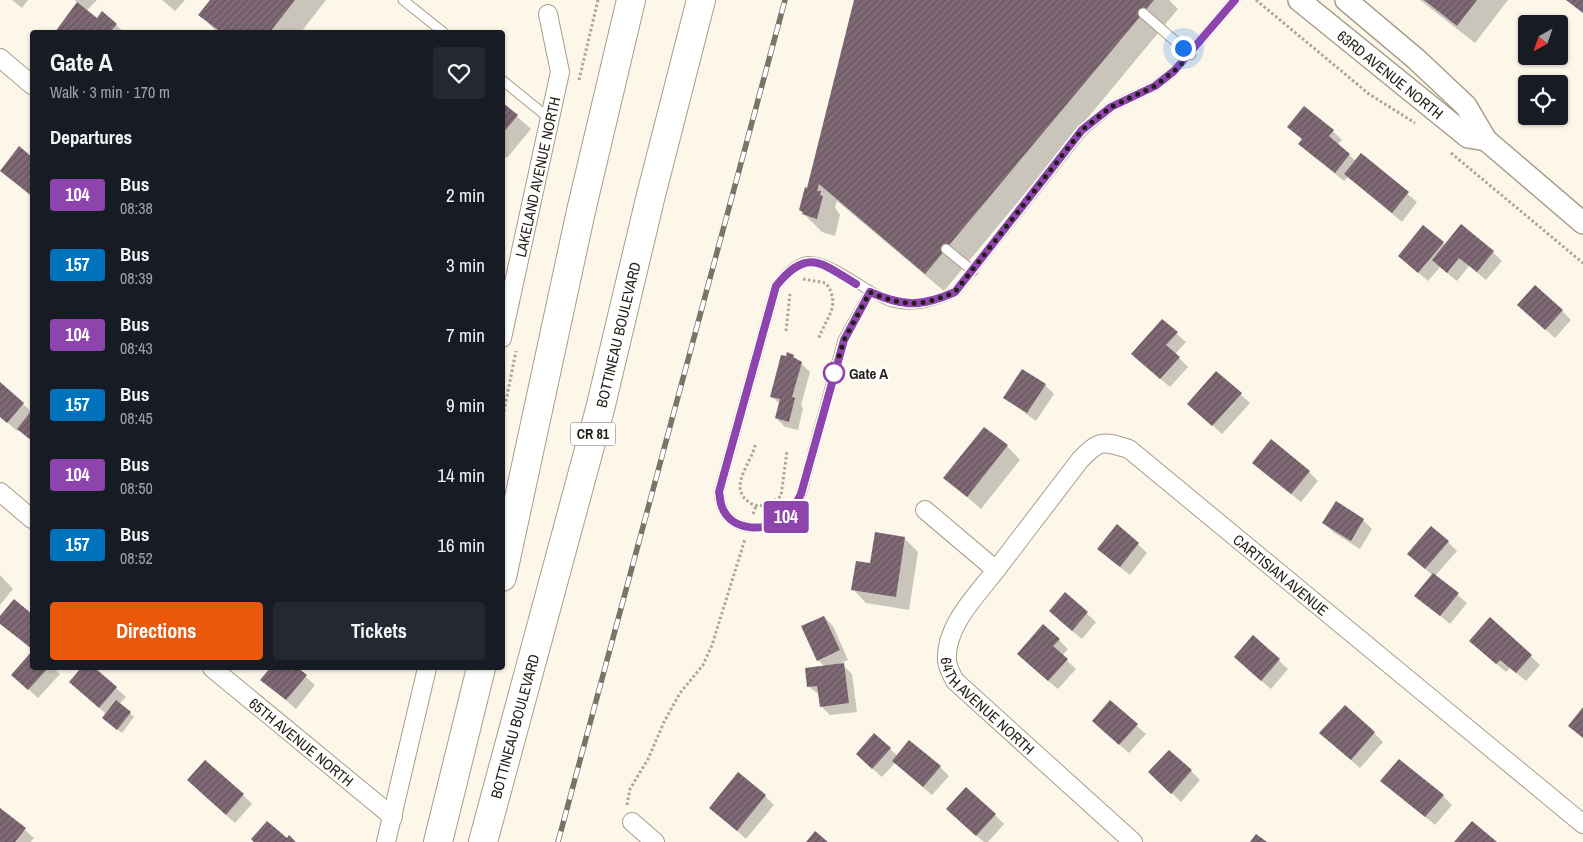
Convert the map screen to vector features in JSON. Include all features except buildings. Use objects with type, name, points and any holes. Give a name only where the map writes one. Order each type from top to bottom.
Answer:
[{"type":"highway","points":[[505,563],[583,202],[631,0]]},
{"type":"highway","name":"BOTTINEAU BOULEVARD","points":[[483,842],[600,410],[650,199],[701,0]]},
{"type":"highway","points":[[438,842],[481,670]]},
{"type":"street","name":"63RD AVENUE NORTH","points":[[1299,0],[1468,137],[1486,140]]},
{"type":"street","name":"63RD AVENUE NORTH","points":[[1346,0],[1416,59],[1466,106],[1486,140],[1583,223]]},
{"type":"street","name":"LAKELAND AVENUE NORTH","points":[[505,324],[560,72],[548,14]]},
{"type":"street","points":[[0,58],[30,83]]},
{"type":"street","name":"CARTISIAN AVENUE","points":[[996,570],[1080,460],[1093,446],[1105,441],[1129,449],[1583,824]]},
{"type":"street","points":[[0,492],[30,517]]},
{"type":"street","points":[[926,510],[996,570]]},
{"type":"street","name":"64TH AVENUE NORTH","points":[[996,570],[955,626],[948,644],[946,662],[955,681],[1133,842]]},
{"type":"street","name":"65TH AVENUE NORTH","points":[[214,670],[392,817]]},
{"type":"street","points":[[386,842],[427,670]]},
{"type":"street","points":[[632,822],[655,842]]},
{"type":"lane","points":[[403,0],[440,30]]},
{"type":"lane","points":[[870,292],[844,340],[801,494],[788,516],[771,527],[748,528],[731,519],[722,508],[719,492],[776,286],[789,270],[807,261],[822,264],[870,292],[892,302],[912,304],[932,302],[955,292],[1082,130],[1111,107],[1155,86],[1174,71],[1191,55],[1235,0]]},
{"type":"lane","points":[[1143,13],[1191,55]]},
{"type":"lane","points":[[505,82],[550,119]]},
{"type":"lane","points":[[946,249],[972,271]]},
{"type":"path","points":[[583,66],[598,0]]},
{"type":"path","points":[[1256,0],[1369,94],[1418,125]]},
{"type":"path","points":[[1448,150],[1583,263]]},
{"type":"path","points":[[796,285],[802,279],[814,280],[826,283],[834,293],[835,304],[818,340]]},
{"type":"path","points":[[786,332],[790,290]]},
{"type":"path","points":[[755,445],[754,454],[741,474],[740,486],[747,501],[756,506],[772,503],[781,496],[787,451]]},
{"type":"path","points":[[632,822],[627,804],[630,790],[648,759],[664,722],[680,693],[703,665],[712,645],[756,506]]},
{"type":"railway","points":[[558,842],[785,0]]},
{"type":"bus line","name":"104","points":[[856,284],[822,264],[807,261],[789,270],[776,286],[719,492],[722,508],[731,519],[748,528],[771,527],[788,516],[801,494],[844,340],[870,292],[892,302],[912,304],[932,302],[955,292],[1082,130],[1111,107],[1155,86],[1174,71],[1191,55],[1235,0]]},
{"type":"place","name":"Gate A","points":[[834,373]]},
{"type":"route","points":[[834,373],[844,340],[870,292],[892,302],[912,304],[932,302],[955,292],[1082,130],[1111,107],[1155,86],[1174,71],[1191,55],[1183,48]]}]
